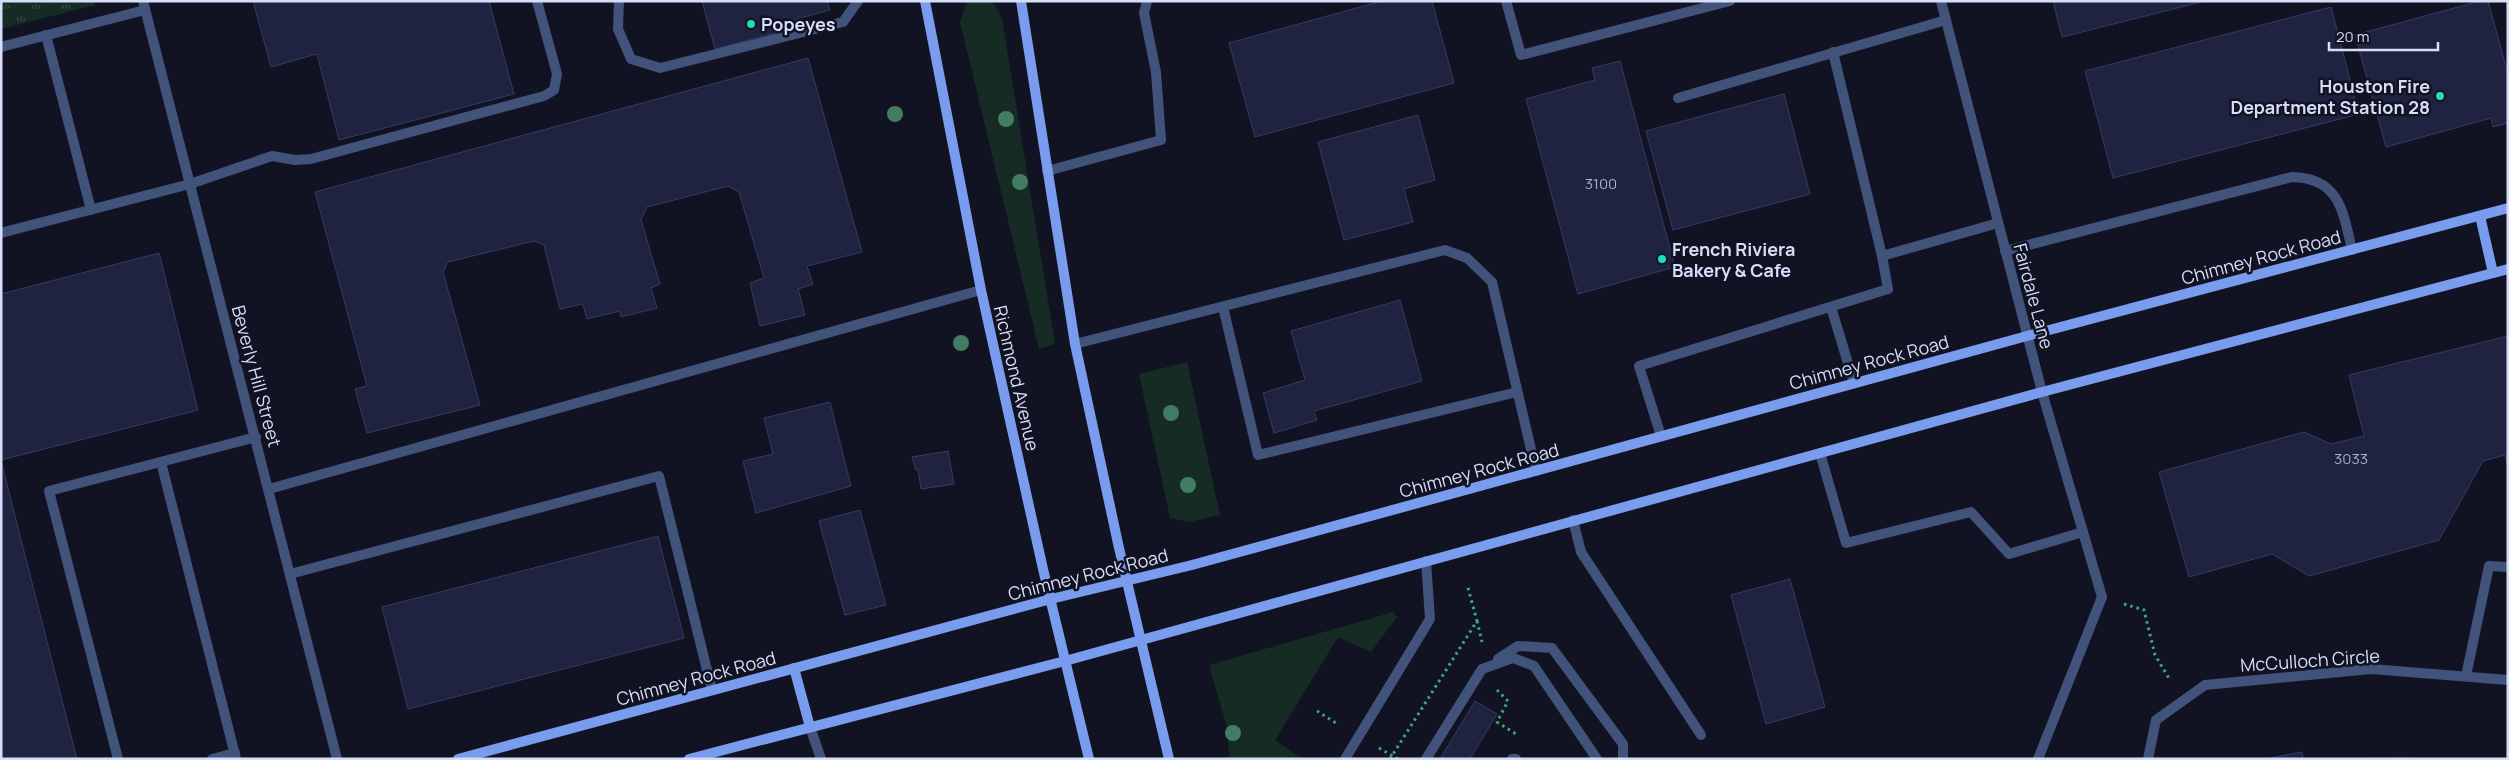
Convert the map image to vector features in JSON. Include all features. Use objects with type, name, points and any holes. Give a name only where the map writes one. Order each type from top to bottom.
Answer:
[{"type":"main road","name":"Richmond Avenue","points":[[925,1],[981,290],[1089,759]]},
{"type":"main road","points":[[1021,1],[1075,344],[1126,580],[1169,759]]},
{"type":"main road","name":"Chimney Rock Road","points":[[458,759],[1051,599],[1192,565],[2027,336],[2508,208]]},
{"type":"main road","points":[[2480,216],[2493,273]]},
{"type":"main road","points":[[689,759],[1065,660],[2042,392],[2508,269]]},
{"type":"main road","points":[[794,668],[810,728]]},
{"type":"street","points":[[1,233],[190,184],[272,156],[295,160],[311,159],[544,96],[554,90],[557,74],[536,1]]},
{"type":"street","points":[[619,1],[618,29],[631,58],[660,68],[843,22],[858,1]]},
{"type":"street","points":[[1047,171],[1161,140],[1156,72],[1144,12],[1147,1]]},
{"type":"street","points":[[1506,1],[1520,55],[1730,1]]},
{"type":"street","name":"Fairdale Lane","points":[[1941,1],[2042,392],[2102,597]]},
{"type":"street","points":[[1,47],[144,5]]},
{"type":"street","name":"Beverly Hill Street","points":[[144,5],[337,759]]},
{"type":"street","points":[[1678,98],[1946,20]]},
{"type":"street","points":[[46,35],[91,210]]},
{"type":"street","points":[[1661,436],[1639,366],[1888,289],[1882,256],[1833,52]]},
{"type":"street","points":[[2005,251],[2292,177],[2308,177],[2327,187],[2339,202],[2352,250]]},
{"type":"street","points":[[1882,256],[1998,223]]},
{"type":"street","points":[[1075,344],[1445,250],[1467,258],[1492,282],[1536,471]]},
{"type":"street","points":[[269,489],[981,290]]},
{"type":"street","points":[[1223,307],[1258,455],[1517,392]]},
{"type":"street","points":[[1831,307],[1854,384]]},
{"type":"street","points":[[118,759],[50,491],[256,437]]},
{"type":"street","points":[[1820,453],[1846,543],[1971,512],[2009,554],[2083,532]]},
{"type":"street","points":[[161,462],[236,756],[212,759]]},
{"type":"street","points":[[290,574],[659,476],[712,690]]},
{"type":"street","points":[[1573,520],[1581,552],[1701,735]]},
{"type":"street","points":[[1347,758],[1430,619],[1426,561]]},
{"type":"street","points":[[2466,676],[2490,566],[2508,567]]},
{"type":"street","points":[[2038,759],[2102,597]]},
{"type":"street","points":[[1426,759],[1482,669],[1518,646],[1552,648],[1623,744],[1623,759]]},
{"type":"street","points":[[1488,665],[1513,658],[1534,666],[1598,759]]},
{"type":"street","name":"McCulloch Circle","points":[[2148,759],[2156,720],[2205,685],[2371,668],[2508,680]]},
{"type":"street","points":[[810,728],[821,759]]},
{"type":"path","points":[[1467,584],[1493,686],[1508,701],[1497,722],[1520,736]]},
{"type":"path","points":[[2102,597],[2144,610],[2155,655],[2182,701]]},
{"type":"path","points":[[1390,759],[1476,621]]},
{"type":"green space","points":[[1,1],[94,1],[95,5],[1,29]]},
{"type":"green space","points":[[967,1],[992,1],[1002,18],[1055,344],[1039,349],[960,22]]},
{"type":"green space","points":[[1187,362],[1220,515],[1189,522],[1170,518],[1139,374]]},
{"type":"green space","points":[[1393,612],[1397,617],[1371,652],[1338,637],[1275,740],[1302,759],[1230,759],[1226,724],[1209,665]]},
{"type":"building","points":[[253,1],[489,1],[514,94],[339,140],[317,54],[271,67]]},
{"type":"building","name":"Popeyes","points":[[702,1],[827,1],[830,10],[793,20],[795,28],[715,49]]},
{"type":"building","points":[[1382,1],[1432,1],[1454,83],[1255,137],[1229,43]]},
{"type":"building","points":[[2053,1],[2205,1],[2062,37]]},
{"type":"building","name":"Houston Fire Department Station 28","points":[[2480,1],[2488,1],[2508,74],[2508,123],[2493,127],[2491,118],[2386,147],[2355,35]]},
{"type":"building","points":[[2331,7],[2359,114],[2113,178],[2085,71]]},
{"type":"building","points":[[808,58],[862,252],[807,266],[813,284],[798,289],[805,315],[760,326],[750,283],[764,278],[739,192],[728,186],[647,207],[641,220],[660,284],[651,288],[657,308],[621,317],[620,311],[587,319],[583,304],[560,309],[544,245],[534,241],[448,262],[443,272],[480,405],[367,433],[355,389],[367,386],[315,192]]},
{"type":"building","points":[[1620,61],[1675,267],[1578,294],[1526,99],[1595,80],[1592,68]]},
{"type":"building","points":[[1784,94],[1810,194],[1673,230],[1646,131]]},
{"type":"building","points":[[1418,115],[1435,180],[1404,189],[1413,222],[1344,240],[1318,142]]},
{"type":"building","points":[[159,253],[198,410],[1,460],[1,294]]},
{"type":"building","points":[[1400,300],[1422,381],[1314,411],[1317,420],[1274,433],[1263,393],[1305,380],[1291,331]]},
{"type":"building","points":[[2508,336],[2508,468],[2505,455],[2483,461],[2439,540],[2309,576],[2272,554],[2189,577],[2159,472],[2304,432],[2331,444],[2364,436],[2349,375]]},
{"type":"building","points":[[830,402],[851,486],[756,513],[743,461],[773,454],[764,418]]},
{"type":"building","points":[[948,451],[954,484],[921,489],[918,469],[916,470],[912,457]]},
{"type":"building","points":[[1,461],[77,759],[1,759]]},
{"type":"building","points":[[860,510],[886,605],[845,615],[819,521]]},
{"type":"building","points":[[658,536],[684,638],[408,709],[382,607]]},
{"type":"building","points":[[1790,579],[1825,707],[1766,724],[1731,595]]},
{"type":"building","points":[[1475,701],[1497,714],[1470,759],[1440,759]]},
{"type":"building","points":[[2302,752],[2303,759],[2265,759]]},
{"type":"building","points":[[2411,758],[2411,759],[2332,759]]},
{"type":"place","name":"Popeyes","points":[[751,24]]},
{"type":"place","name":"Houston Fire Department Station 28","points":[[2440,96]]},
{"type":"place","name":"French Riviera Bakery & Cafe","points":[[1662,259]]}]
